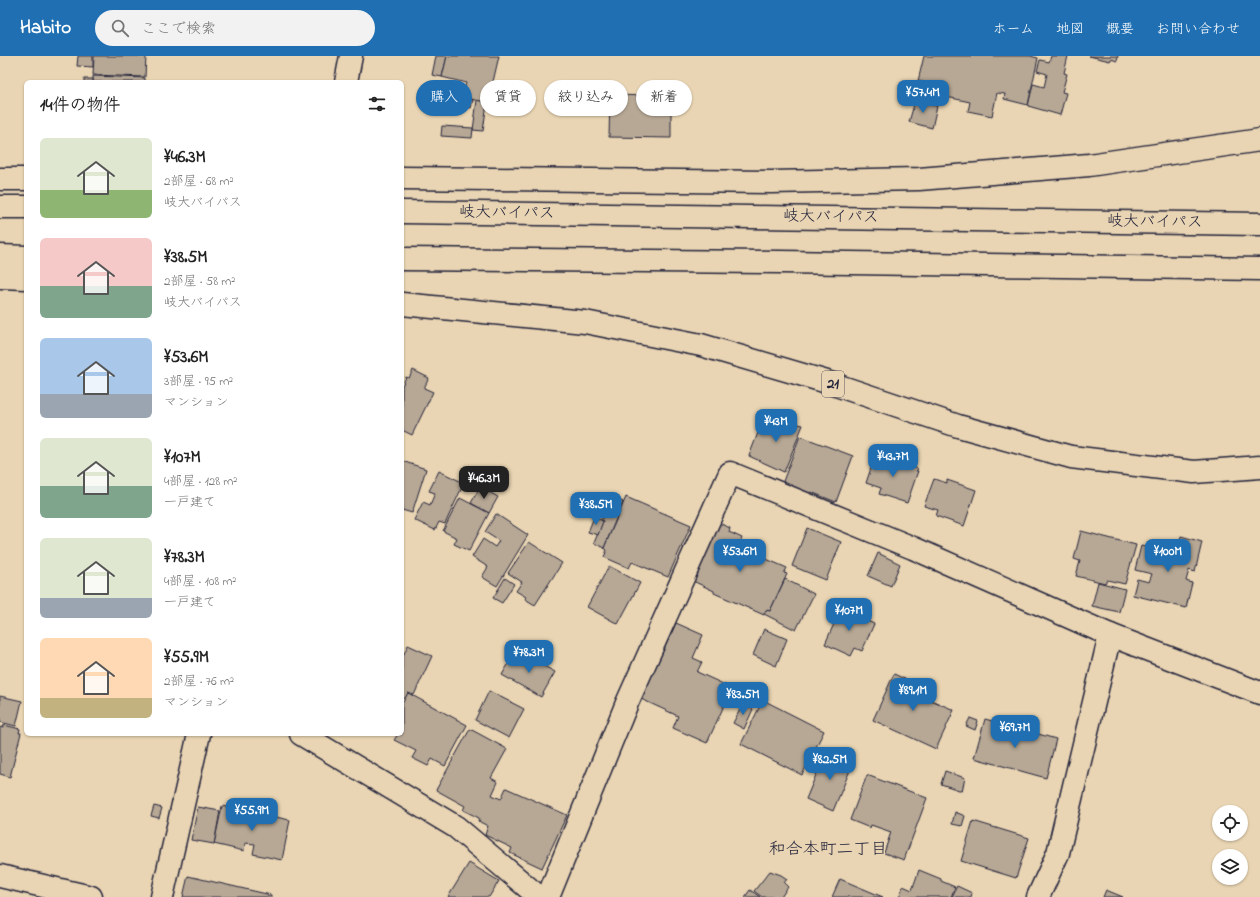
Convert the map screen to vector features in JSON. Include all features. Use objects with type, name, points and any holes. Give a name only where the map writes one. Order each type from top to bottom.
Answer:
[{"type":"main road","points":[[346,80],[352,56]]},
{"type":"main road","points":[[404,178],[771,182],[919,179],[1089,165],[1260,140]]},
{"type":"main road","points":[[0,179],[24,179]]},
{"type":"main road","points":[[0,207],[24,207]]},
{"type":"main road","name":"岐大バイパス","points":[[404,212],[1260,224]]},
{"type":"main road","points":[[0,256],[24,257]]},
{"type":"main road","points":[[404,259],[765,262],[1260,269]]},
{"type":"main road","points":[[0,277],[24,278]]},
{"type":"main road","name":"21","points":[[404,304],[585,322],[701,345],[827,382],[958,426],[1071,458],[1194,472],[1260,466]]},
{"type":"main road","points":[[548,897],[627,703],[730,473],[913,548],[1110,635],[1260,693]]},
{"type":"main road","points":[[1038,897],[1058,853],[1110,635]]},
{"type":"main road","points":[[162,897],[199,736]]},
{"type":"main road","points":[[304,736],[456,828],[539,897]]},
{"type":"main road","points":[[0,876],[91,897]]},
{"type":"building","points":[[78,56],[93,56],[93,67],[77,66]]},
{"type":"building","points":[[94,56],[146,56],[145,77],[93,75]]},
{"type":"building","points":[[436,56],[447,56],[442,77],[432,75]]},
{"type":"building","points":[[447,56],[499,56],[493,80],[480,80],[480,101],[472,99],[472,80],[454,80],[442,77]]},
{"type":"building","points":[[924,56],[1030,56],[1038,58],[1028,105],[1004,99],[1005,94],[997,93],[992,116],[968,111],[970,102],[937,95],[939,86],[918,81]]},
{"type":"building","points":[[1051,56],[1068,56],[1064,73],[1067,74],[1062,92],[1066,93],[1060,115],[1028,106],[1033,84],[1044,87],[1047,74],[1037,71],[1040,60],[1049,62]]},
{"type":"building","points":[[1089,56],[1118,56],[1117,61],[1111,59],[1110,61]]},
{"type":"building","points":[[93,76],[145,78],[145,80],[93,80]]},
{"type":"building","points":[[628,95],[636,96],[636,116],[671,116],[671,138],[609,137],[610,116],[628,116]]},
{"type":"building","points":[[477,100],[480,101],[480,116],[485,116],[483,131],[473,130]]},
{"type":"building","points":[[915,101],[937,106],[932,128],[909,122]]},
{"type":"building","points":[[442,126],[473,128],[472,138],[441,136]]},
{"type":"building","points":[[413,370],[429,378],[424,388],[433,392],[412,435],[404,431],[404,382],[406,377],[409,378]]},
{"type":"building","points":[[767,418],[803,425],[784,472],[749,456],[761,425],[763,426]]},
{"type":"building","points":[[800,436],[853,456],[836,502],[811,492],[811,495],[782,484]]},
{"type":"building","points":[[875,456],[888,461],[889,458],[918,469],[916,471],[918,471],[907,503],[879,494],[881,488],[866,483]]},
{"type":"building","points":[[404,462],[426,469],[412,513],[404,511]]},
{"type":"building","points":[[439,471],[464,483],[445,524],[439,522],[435,530],[414,520],[423,502],[430,505],[435,493],[429,491]]},
{"type":"building","points":[[934,479],[947,483],[947,480],[976,490],[964,526],[936,516],[938,510],[924,506]]},
{"type":"building","points":[[480,487],[498,497],[489,513],[471,503]]},
{"type":"building","points":[[611,497],[623,502],[604,548],[594,543]]},
{"type":"building","points":[[626,497],[691,525],[668,577],[632,562],[629,568],[604,557],[607,550],[604,548]]},
{"type":"building","points":[[460,498],[489,513],[469,551],[454,544],[457,538],[443,531]]},
{"type":"building","points":[[496,514],[528,535],[497,586],[482,577],[488,567],[472,557],[483,539],[495,547],[499,541],[485,532]]},
{"type":"building","points":[[594,517],[603,521],[598,535],[588,532]]},
{"type":"building","points":[[719,523],[730,528],[729,532],[742,538],[740,543],[759,551],[757,555],[787,568],[784,573],[787,574],[770,611],[766,610],[764,615],[714,593],[714,591],[693,581]]},
{"type":"building","points":[[807,528],[841,542],[826,580],[792,566]]},
{"type":"building","points":[[1081,531],[1136,545],[1125,584],[1107,580],[1105,583],[1076,576],[1080,561],[1074,559]]},
{"type":"building","points":[[1181,536],[1202,542],[1195,572],[1189,570],[1186,581],[1192,583],[1186,608],[1133,595],[1137,579],[1149,582],[1152,574],[1135,570],[1141,546],[1161,551],[1160,557],[1175,561]]},
{"type":"building","points":[[529,542],[562,563],[535,605],[516,591],[522,582],[508,573]]},
{"type":"building","points":[[878,553],[900,564],[891,586],[868,576]]},
{"type":"building","points":[[609,566],[640,583],[618,624],[587,607]]},
{"type":"building","points":[[505,578],[514,584],[502,603],[493,598]]},
{"type":"building","points":[[785,579],[814,594],[796,630],[764,614],[766,610],[770,611]]},
{"type":"building","points":[[1098,582],[1125,589],[1119,612],[1092,606]]},
{"type":"building","points":[[842,606],[867,617],[865,620],[874,624],[862,651],[855,648],[851,656],[825,644]]},
{"type":"building","points":[[676,623],[703,635],[693,658],[702,662],[697,672],[732,688],[707,743],[673,728],[678,716],[641,699]]},
{"type":"building","points":[[764,629],[787,639],[776,666],[753,655]]},
{"type":"building","points":[[408,645],[432,656],[414,695],[408,693],[405,699],[404,698],[404,654]]},
{"type":"building","points":[[516,651],[555,672],[541,697],[502,675]]},
{"type":"building","points":[[894,674],[928,690],[924,697],[954,710],[936,749],[873,720]]},
{"type":"building","points":[[489,691],[524,709],[509,738],[475,720]]},
{"type":"building","points":[[408,693],[467,725],[445,766],[432,759],[428,766],[412,758],[416,751],[394,740],[397,736],[404,736],[404,700]]},
{"type":"building","points":[[0,696],[22,701],[16,726],[0,722]]},
{"type":"building","points":[[763,700],[824,731],[802,775],[741,744]]},
{"type":"building","points":[[743,704],[753,709],[744,729],[733,723]]},
{"type":"building","points":[[970,718],[978,721],[975,730],[966,726]]},
{"type":"building","points":[[985,719],[1056,739],[1046,778],[974,758]]},
{"type":"building","points":[[4,725],[20,729],[19,733],[21,733],[10,777],[0,774],[0,727],[3,728]]},
{"type":"building","points":[[470,729],[507,749],[491,778],[498,782],[492,795],[501,799],[506,788],[567,815],[542,868],[510,853],[512,848],[485,835],[488,826],[478,821],[479,818],[463,810],[465,806],[436,790]]},
{"type":"building","points":[[826,751],[853,763],[833,811],[806,799]]},
{"type":"building","points":[[945,771],[965,778],[962,791],[941,784]]},
{"type":"building","points":[[867,775],[927,798],[904,860],[884,853],[891,832],[871,825],[870,828],[850,820]]},
{"type":"building","points":[[154,806],[162,808],[159,818],[151,816]]},
{"type":"building","points":[[222,806],[290,820],[282,860],[253,854],[255,844],[245,843],[244,851],[214,844]]},
{"type":"building","points":[[198,807],[220,811],[214,844],[191,840]]},
{"type":"building","points":[[955,812],[965,816],[962,826],[952,824]]},
{"type":"building","points":[[973,821],[1029,838],[1016,878],[961,861]]},
{"type":"building","points":[[469,863],[499,881],[489,897],[448,897]]},
{"type":"building","points":[[919,870],[941,879],[941,881],[955,887],[951,897],[899,897],[903,886],[912,890]]},
{"type":"building","points":[[770,871],[787,879],[784,883],[788,887],[781,897],[762,897],[754,891]]},
{"type":"building","points":[[188,876],[271,895],[271,897],[183,897]]},
{"type":"building","points":[[840,879],[883,897],[832,897]]},
{"type":"building","points":[[957,886],[972,893],[971,897],[952,897]]},
{"type":"building","points":[[750,890],[760,897],[745,897]]},
{"type":"building","points":[[1106,890],[1123,897],[1103,897]]},
{"type":"district","name":"和合本町二丁目","points":[[828,849]]}]
